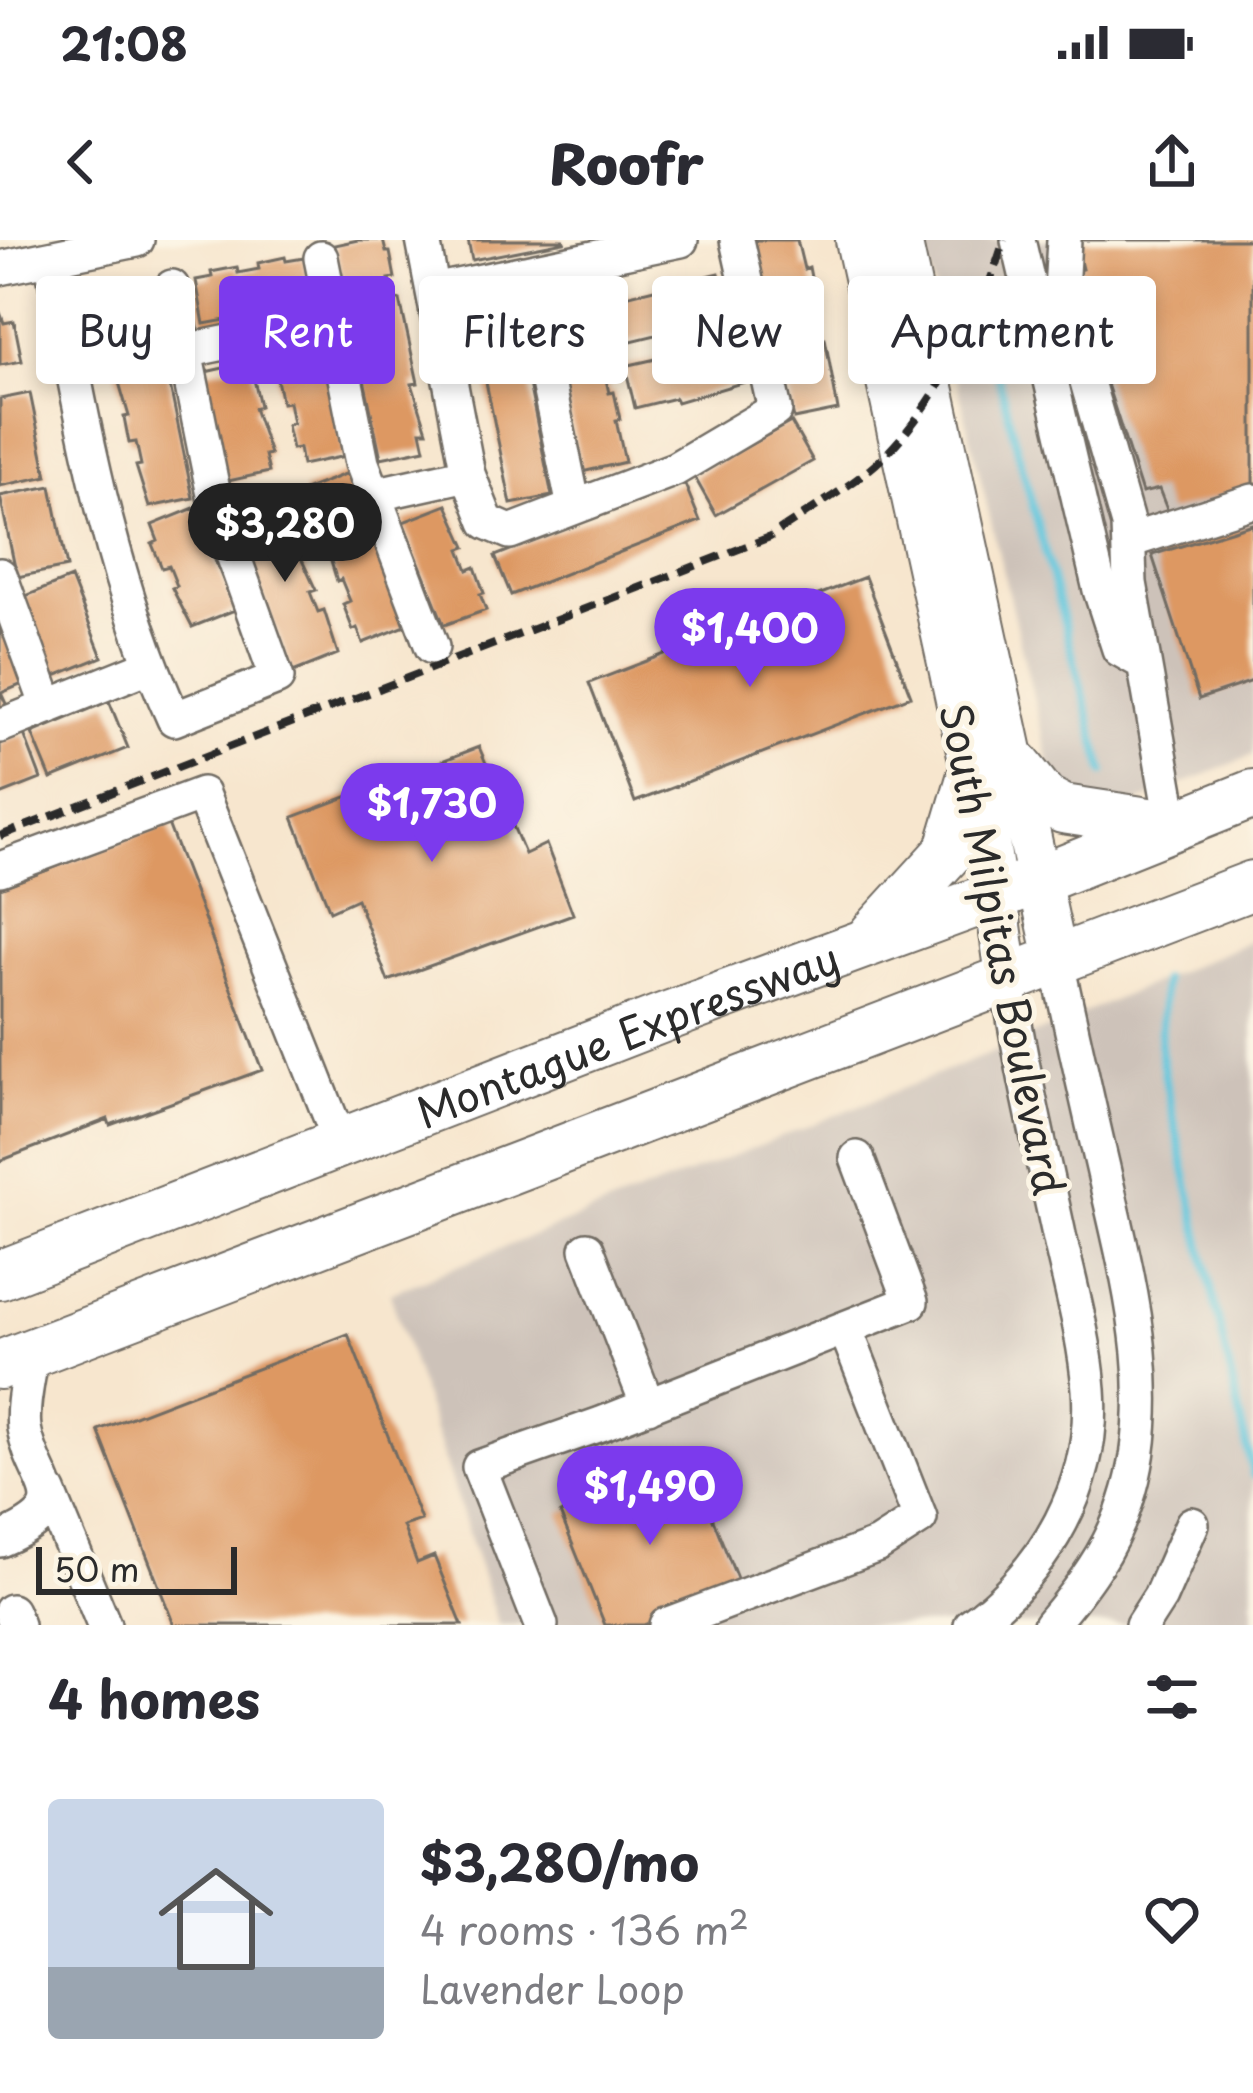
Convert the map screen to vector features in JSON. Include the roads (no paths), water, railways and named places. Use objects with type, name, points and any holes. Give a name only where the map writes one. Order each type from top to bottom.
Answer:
[{"type":"highway","points":[[866,943],[949,852],[994,770],[1063,809],[1173,826]]},
{"type":"highway","name":"Montague Expressway","points":[[0,1275],[1253,794]]},
{"type":"highway","name":"Montague Expressway","points":[[16,1359],[1253,886]]},
{"type":"main road","name":"South Milpitas Boulevard","points":[[857,240],[994,770]]},
{"type":"main road","name":"South Milpitas Boulevard","points":[[901,240],[1018,887],[1057,963]]},
{"type":"main road","name":"South Milpitas Boulevard","points":[[1008,982],[1018,887]]},
{"type":"street","points":[[0,268],[137,240]]},
{"type":"street","points":[[423,240],[430,276]]},
{"type":"street","points":[[507,276],[681,240]]},
{"type":"street","points":[[451,384],[468,474],[487,522],[510,532],[676,469],[775,410],[736,240]]},
{"type":"street","points":[[1018,240],[1100,590],[1119,649],[1144,663]]},
{"type":"street","points":[[1064,240],[1061,292],[1128,525],[1130,583],[1173,826]]},
{"type":"street","points":[[51,258],[107,536],[149,666],[174,719],[278,678],[217,510],[192,384]]},
{"type":"street","points":[[321,258],[324,276]]},
{"type":"street","points":[[525,272],[574,507]]},
{"type":"street","points":[[347,384],[373,495],[432,647]]},
{"type":"street","points":[[373,495],[468,474]]},
{"type":"street","points":[[1129,542],[1253,501]]},
{"type":"street","points":[[0,575],[49,707]]},
{"type":"street","points":[[0,725],[149,666]]},
{"type":"street","points":[[0,869],[202,794],[340,1144]]},
{"type":"street","name":"South Milpitas Boulevard","points":[[1050,1625],[1093,1574],[1128,1498],[1138,1446],[1140,1389],[1130,1294],[1057,963]]},
{"type":"street","name":"South Milpitas Boulevard","points":[[971,1625],[1002,1603],[1042,1555],[1077,1486],[1087,1439],[1089,1390],[1080,1328],[1008,982]]},
{"type":"street","points":[[541,1625],[479,1467],[649,1406],[911,1302],[857,1158]]},
{"type":"street","points":[[587,1249],[649,1406]]},
{"type":"street","points":[[666,1625],[878,1544],[920,1518],[845,1328]]},
{"type":"street","points":[[16,1359],[24,1430],[104,1625]]},
{"type":"street","points":[[0,1540],[32,1526],[47,1506],[49,1492]]},
{"type":"street","points":[[1142,1625],[1160,1597],[1192,1524]]},
{"type":"waterway","points":[[1000,384],[1104,772]]},
{"type":"waterway","points":[[1163,980],[1160,1049],[1167,1089],[1253,1475]]},
{"type":"railway","points":[[0,836],[770,537],[870,469],[914,422],[968,332],[1004,240]]}]
